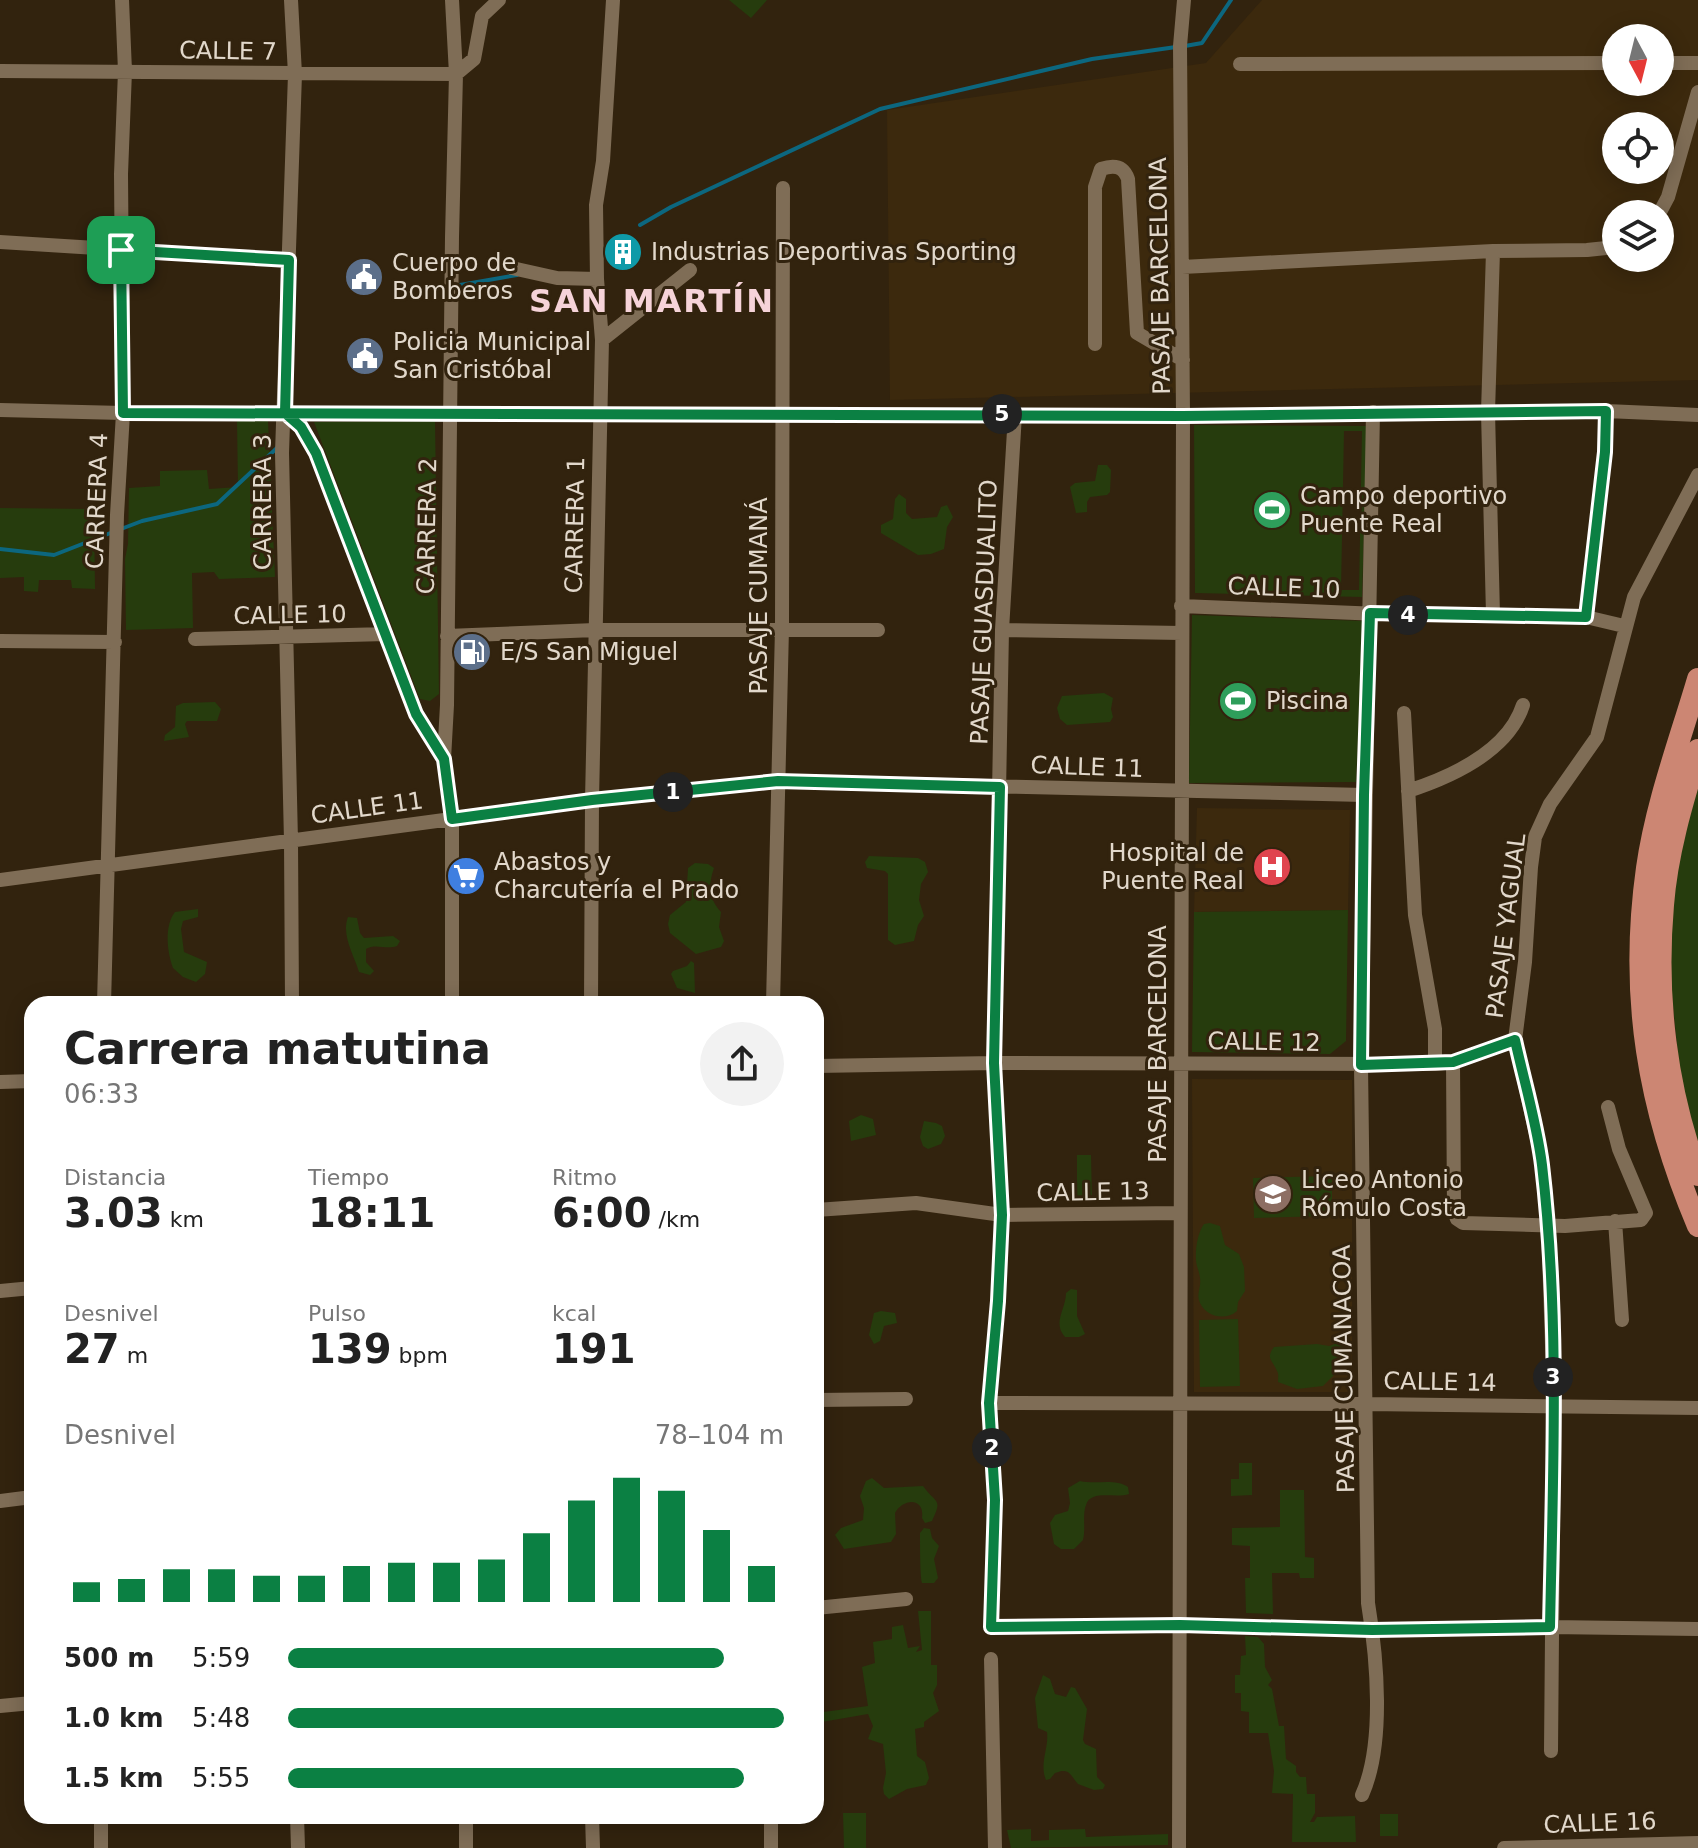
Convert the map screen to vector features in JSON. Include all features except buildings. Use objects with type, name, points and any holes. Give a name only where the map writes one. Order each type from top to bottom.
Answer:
[{"type":"highway","points":[[1698,679],[1647,866],[1640,952],[1640,996],[1656,1103],[1669,1152],[1698,1226]]},
{"type":"highway","points":[[1698,750],[1669,861],[1663,905],[1661,992],[1674,1098],[1698,1175]]},
{"type":"street","name":"CARRERA 4","points":[[104,996],[117,515],[123,413],[121,250],[125,71],[122,0]]},
{"type":"street","name":"CARRERA 3","points":[[291,0],[295,74],[282,453],[292,996]]},
{"type":"street","name":"CARRERA 2","points":[[452,0],[456,74],[444,759],[452,819],[452,996]]},
{"type":"street","points":[[456,74],[474,59],[482,16],[499,0]]},
{"type":"street","name":"CARRERA 1","points":[[591,996],[602,340],[596,205],[603,161],[613,0]]},
{"type":"street","name":"PASAJE BARCELONA","points":[[1179,1848],[1183,416],[1180,46],[1184,0]]},
{"type":"street","points":[[1240,64],[1602,63]]},
{"type":"street","points":[[1674,63],[1698,63]]},
{"type":"street","name":"CALLE 7","points":[[0,71],[456,74]]},
{"type":"street","points":[[1666,200],[1698,92]]},
{"type":"street","points":[[1095,344],[1095,187],[1101,169],[1113,165],[1121,168],[1128,179],[1137,333],[1183,360]]},
{"type":"street","name":"PASAJE CUMANÁ","points":[[773,996],[782,628],[783,188]]},
{"type":"street","points":[[0,242],[289,260]]},
{"type":"street","points":[[1182,267],[1602,248]]},
{"type":"street","points":[[1493,251],[1488,412],[1493,615]]},
{"type":"street","points":[[512,268],[557,278],[597,279]]},
{"type":"street","points":[[602,340],[690,270]]},
{"type":"street","points":[[0,410],[1183,416],[1606,411],[1698,415]]},
{"type":"street","points":[[1586,617],[1606,411]]},
{"type":"street","name":"PASAJE CUMANACOA","points":[[1362,1795],[1375,1753],[1372,1630],[1367,1587],[1361,1065],[1373,412]]},
{"type":"street","points":[[285,413],[301,427],[316,453],[416,714],[444,759]]},
{"type":"street","name":"PASAJE GUASDUALITO","points":[[1015,414],[1002,630],[994,1063],[1002,1215],[989,1403],[995,1500],[991,1627],[1180,1625]]},
{"type":"street","name":"PASAJE YAGUAL","points":[[1551,1751],[1554,1406],[1548,1225],[1542,1161],[1515,1040],[1535,837],[1550,804],[1597,737],[1624,626],[1646,570],[1698,475]]},
{"type":"street","name":"CALLE 10","points":[[1181,606],[1586,617],[1624,626]]},
{"type":"street","points":[[447,636],[595,630],[878,630]]},
{"type":"street","points":[[1002,630],[1182,633]]},
{"type":"street","name":"CALLE 10","points":[[195,639],[386,634]]},
{"type":"street","points":[[0,641],[115,642]]},
{"type":"street","points":[[416,714],[430,718],[447,705]]},
{"type":"street","points":[[1408,791],[1471,764],[1508,732],[1519,718],[1523,705]]},
{"type":"street","points":[[1404,713],[1418,942],[1435,1029],[1435,1064]]},
{"type":"street","name":"CALLE 11","points":[[0,880],[592,800],[778,781],[1364,795]]},
{"type":"street","name":"CALLE 12","points":[[824,1066],[1435,1064],[1453,1062],[1515,1040]]},
{"type":"street","points":[[1453,1062],[1454,1211],[1463,1223],[1548,1225],[1641,1220],[1645,1217],[1619,1149],[1608,1107]]},
{"type":"street","points":[[0,1082],[24,1081]]},
{"type":"street","name":"CALLE 13","points":[[824,1209],[916,1203],[1002,1215],[1180,1213]]},
{"type":"street","points":[[1615,1221],[1622,1320]]},
{"type":"street","points":[[0,1291],[24,1289]]},
{"type":"street","points":[[824,1400],[906,1399]]},
{"type":"street","name":"CALLE 14","points":[[989,1403],[1698,1408]]},
{"type":"street","points":[[0,1501],[24,1498]]},
{"type":"street","points":[[824,1607],[906,1599]]},
{"type":"street","points":[[1180,1625],[1372,1630],[1550,1627],[1698,1629]]},
{"type":"street","points":[[991,1659],[995,1848]]},
{"type":"street","points":[[0,1706],[24,1704]]},
{"type":"street","points":[[101,1824],[101,1848]]},
{"type":"street","points":[[297,1824],[298,1848]]},
{"type":"street","points":[[466,1824],[466,1848]]},
{"type":"street","points":[[592,1824],[593,1848]]},
{"type":"street","points":[[771,1824],[771,1848]]},
{"type":"street","name":"CALLE 16","points":[[1504,1848],[1698,1843]]},
{"type":"shaded area","points":[[1262,0],[1698,0],[1698,380],[890,400],[887,110],[1206,63]]},
{"type":"shaded area","name":"Hospital de Puente Real","points":[[1197,808],[1350,810],[1348,910],[1194,912]]},
{"type":"shaded area","name":"Liceo Antonio Rómulo Costa","points":[[1192,1079],[1352,1080],[1352,1392],[1194,1392]]},
{"type":"green space","points":[[729,0],[767,0],[751,18]]},
{"type":"green space","points":[[237,421],[268,421],[275,577],[219,579],[214,572],[192,573],[193,628],[126,630],[125,559],[129,488],[160,486],[160,471],[207,470],[209,489],[238,487]]},
{"type":"green space","points":[[435,421],[439,694],[430,701],[420,699],[314,422]]},
{"type":"green space","name":"Campo deportivo Puente Real","points":[[1194,425],[1367,426],[1362,597],[1195,593]],"holes":[[[1344,431],[1362,431],[1359,590],[1341,590]]]},
{"type":"green space","points":[[1098,465],[1107,465],[1111,470],[1110,492],[1090,497],[1087,512],[1076,513],[1070,487],[1075,483],[1095,481]]},
{"type":"green space","points":[[899,494],[906,499],[906,513],[912,519],[937,517],[941,507],[947,505],[953,517],[947,527],[944,549],[918,555],[881,533],[881,525],[893,519],[895,499]]},
{"type":"green space","points":[[0,508],[94,509],[95,589],[72,588],[71,580],[39,580],[38,592],[24,591],[24,577],[0,578]]},
{"type":"green space","points":[[1192,615],[1363,621],[1356,782],[1189,783]]},
{"type":"green space","points":[[1104,693],[1113,698],[1110,722],[1067,725],[1060,719],[1057,708],[1062,696]]},
{"type":"green space","points":[[215,702],[221,709],[217,721],[187,721],[189,737],[164,741],[165,735],[175,727],[176,706]]},
{"type":"green space","points":[[1698,750],[1698,1175],[1687,1145],[1663,905]]},
{"type":"green space","points":[[869,856],[918,858],[925,862],[928,872],[921,884],[919,900],[924,916],[914,941],[895,945],[888,940],[888,874],[867,868],[865,862]]},
{"type":"green space","points":[[695,863],[714,868],[711,892],[721,912],[719,927],[724,941],[721,947],[696,954],[670,933],[668,924],[670,915],[686,902],[688,868]]},
{"type":"green space","points":[[198,909],[198,917],[183,921],[181,929],[184,952],[207,962],[205,974],[196,982],[183,977],[173,968],[168,939],[169,924],[175,912]]},
{"type":"green space","points":[[1348,910],[1346,1041],[1330,1054],[1192,1052],[1194,912]]},
{"type":"green space","points":[[348,917],[357,918],[364,938],[393,936],[400,941],[393,947],[366,949],[366,962],[374,971],[370,975],[359,972],[347,938]]},
{"type":"green space","points":[[691,961],[694,963],[695,993],[677,988],[671,974]]},
{"type":"green space","points":[[861,1115],[873,1119],[876,1135],[851,1141],[849,1121]]},
{"type":"green space","points":[[924,1121],[942,1126],[945,1136],[941,1144],[928,1149],[923,1146],[920,1137]]},
{"type":"green space","points":[[1077,1155],[1091,1155],[1092,1202],[1077,1202]]},
{"type":"green space","points":[[1332,1176],[1332,1216],[1254,1218],[1253,1178]]},
{"type":"green space","points":[[1204,1224],[1220,1226],[1225,1245],[1239,1254],[1244,1267],[1245,1291],[1238,1302],[1237,1311],[1227,1316],[1207,1312],[1199,1298],[1197,1244]]},
{"type":"green space","points":[[1071,1289],[1077,1290],[1077,1316],[1085,1334],[1079,1337],[1065,1337],[1060,1326],[1066,1293]]},
{"type":"green space","points":[[874,1313],[895,1313],[897,1323],[884,1326],[880,1341],[874,1344],[869,1335]]},
{"type":"green space","points":[[1238,1319],[1240,1386],[1200,1387],[1199,1320]]},
{"type":"green space","points":[[1340,1342],[1348,1351],[1345,1364],[1323,1386],[1297,1389],[1278,1382],[1278,1372],[1270,1357],[1274,1347],[1329,1346]]},
{"type":"green space","points":[[1239,1463],[1252,1463],[1252,1495],[1231,1496],[1231,1479],[1239,1479]]},
{"type":"green space","points":[[872,1478],[884,1488],[923,1486],[936,1502],[935,1514],[932,1521],[925,1523],[920,1506],[908,1502],[895,1513],[896,1534],[891,1542],[844,1549],[835,1535],[841,1528],[863,1520],[864,1508],[860,1496],[866,1481]]},
{"type":"green space","points":[[1080,1481],[1123,1484],[1128,1487],[1129,1494],[1098,1496],[1089,1500],[1085,1509],[1083,1540],[1074,1549],[1061,1549],[1054,1544],[1050,1523],[1055,1515],[1068,1511],[1068,1488]]},
{"type":"green space","points":[[1280,1490],[1304,1490],[1305,1557],[1314,1558],[1314,1578],[1300,1578],[1299,1573],[1272,1573],[1273,1614],[1246,1613],[1245,1578],[1250,1578],[1250,1546],[1232,1545],[1232,1528],[1280,1527]]},
{"type":"green space","points":[[924,1528],[930,1529],[932,1538],[939,1546],[934,1559],[938,1578],[934,1583],[922,1583],[921,1579],[920,1533]]},
{"type":"green space","points":[[918,1611],[931,1611],[931,1665],[937,1665],[937,1685],[933,1693],[939,1711],[924,1722],[924,1727],[915,1729],[917,1756],[925,1762],[929,1778],[926,1785],[907,1789],[889,1799],[883,1788],[886,1773],[883,1744],[868,1739],[873,1726],[868,1714],[824,1722],[824,1712],[868,1706],[862,1667],[875,1663],[873,1642],[892,1639],[892,1627],[903,1625],[908,1648],[920,1646],[916,1652],[922,1650]]},
{"type":"green space","points":[[1245,1636],[1258,1637],[1264,1644],[1265,1667],[1272,1680],[1268,1685],[1272,1689],[1279,1726],[1284,1726],[1286,1759],[1296,1766],[1300,1777],[1306,1777],[1307,1794],[1315,1794],[1315,1813],[1310,1822],[1317,1817],[1355,1816],[1356,1842],[1292,1842],[1293,1794],[1272,1793],[1274,1771],[1268,1733],[1249,1733],[1249,1712],[1241,1711],[1241,1693],[1235,1693],[1235,1675],[1240,1675],[1241,1656],[1246,1655]]},
{"type":"green space","points":[[1043,1675],[1050,1679],[1055,1694],[1066,1697],[1071,1687],[1075,1688],[1087,1709],[1083,1740],[1096,1749],[1097,1777],[1105,1785],[1103,1789],[1094,1790],[1078,1784],[1064,1771],[1046,1780],[1043,1768],[1047,1732],[1038,1728],[1035,1698]]},
{"type":"green space","points":[[843,1813],[866,1813],[866,1848],[844,1848]]},
{"type":"green space","points":[[1380,1814],[1398,1814],[1398,1836],[1380,1836]]},
{"type":"green space","points":[[1031,1829],[1031,1841],[1049,1840],[1049,1830],[1085,1829],[1086,1837],[1168,1834],[1168,1845],[1011,1848],[1007,1830]]},
{"type":"water","name":"Piscina","points":[[1230,685],[1247,685],[1247,717],[1229,717]]},
{"type":"waterway","points":[[1185,46],[1202,43],[1231,0]]},
{"type":"waterway","points":[[640,225],[671,207],[880,109],[1092,59],[1176,47]]},
{"type":"waterway","points":[[460,285],[517,275]]},
{"type":"waterway","points":[[121,529],[142,521],[217,504],[278,447]]},
{"type":"waterway","points":[[0,549],[54,555],[113,532]]},
{"type":"place","name":"Industrias Deportivas Sporting","points":[[623,252]]},
{"type":"place","name":"Cuerpo de Bomberos","points":[[364,277]]},
{"type":"place","name":"Policia Municipal San Cristóbal","points":[[365,356]]},
{"type":"place","name":"Campo deportivo Puente Real","points":[[1272,510]]},
{"type":"place","name":"E/S San Miguel","points":[[472,652]]},
{"type":"place","name":"Piscina","points":[[1238,701]]},
{"type":"place","name":"Hospital de Puente Real","points":[[1272,867]]},
{"type":"place","name":"Abastos y Charcutería el Prado","points":[[466,876]]},
{"type":"place","name":"Liceo Antonio Rómulo Costa","points":[[1273,1194]]},
{"type":"district","name":"SAN MARTÍN","points":[[652,301]]},
{"type":"route","points":[[121,250],[123,413],[285,413],[691,414],[1015,414],[1183,416],[1606,411],[1605,452],[1586,617],[1370,613],[1361,1065],[1453,1062],[1515,1040],[1542,1161],[1548,1225],[1554,1406],[1550,1627],[1372,1630],[1180,1625],[991,1627],[995,1500],[989,1403],[1002,1215],[994,1063],[1000,787],[778,781],[592,800],[452,819],[444,759],[416,714],[316,453],[301,427],[285,413],[289,260],[121,250]]}]
